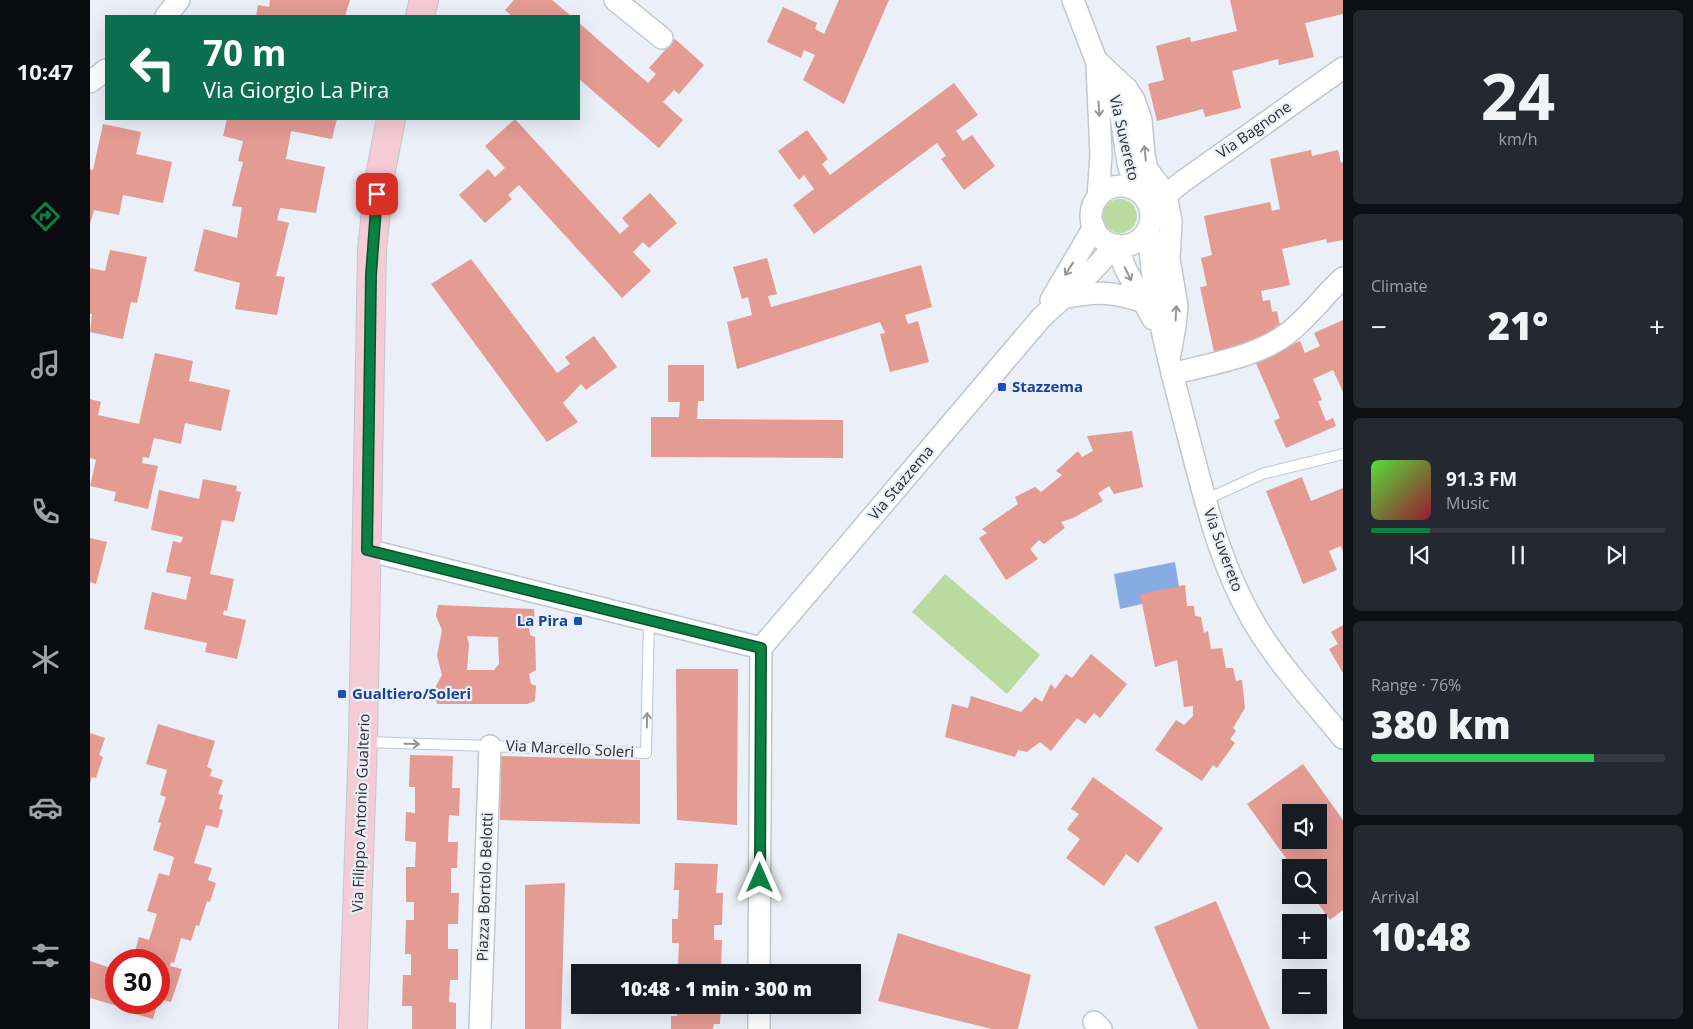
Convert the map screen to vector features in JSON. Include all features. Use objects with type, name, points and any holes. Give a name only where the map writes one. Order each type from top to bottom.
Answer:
[{"type":"street","points":[[167,15],[179,0]]},
{"type":"street","points":[[420,15],[424,0]]},
{"type":"street","points":[[615,0],[662,38]]},
{"type":"street","name":"Via Suvereto","points":[[1073,0],[1096,60],[1109,79],[1116,98],[1121,116],[1128,164],[1136,190]]},
{"type":"street","points":[[1096,60],[1127,89],[1134,100],[1141,120],[1148,169],[1166,195],[1171,222],[1169,259],[1176,306],[1170,367],[1258,350],[1273,343],[1295,328],[1343,278]]},
{"type":"street","name":"Via Suvereto","points":[[1096,60],[1101,155],[1098,197]]},
{"type":"street","name":"Via Bagnone","points":[[1166,195],[1343,68]]},
{"type":"street","name":"Via Filippo Antonio Gualterio","points":[[353,1029],[363,742],[372,234],[378,181],[391,120]]},
{"type":"street","points":[[1116,186],[1136,190],[1143,195],[1148,204],[1151,218],[1149,227],[1142,237],[1134,243],[1123,246],[1107,242],[1098,235],[1091,217],[1093,206],[1098,197],[1106,190],[1116,186]]},
{"type":"street","name":"Via Stazzema","points":[[1041,318],[1094,227]]},
{"type":"street","name":"Via Suvereto","points":[[1149,227],[1151,276],[1161,333],[1205,500],[1227,568],[1252,620],[1280,662],[1343,738]]},
{"type":"street","name":"Via Suvereto","points":[[1116,245],[1126,270],[1161,333]]},
{"type":"street","name":"Via Stazzema","points":[[761,648],[1041,318],[1116,245]]},
{"type":"street","points":[[1063,298],[1096,292],[1110,292],[1143,302]]},
{"type":"street","points":[[367,550],[761,648],[759,964]]},
{"type":"street","name":"Piazza Bortolo Belotti","points":[[480,1029],[490,746]]},
{"type":"street","points":[[759,1014],[759,1029]]},
{"type":"lane","points":[[1205,500],[1262,474],[1343,454]]},
{"type":"lane","name":"Via Marcello Soleri","points":[[363,742],[646,753],[649,621]]},
{"type":"green space","points":[[1120,199],[1127,200],[1132,204],[1136,209],[1136,223],[1132,228],[1127,232],[1120,233],[1113,232],[1108,228],[1104,223],[1103,216],[1104,209],[1108,204],[1113,200]]},
{"type":"green space","points":[[945,574],[1040,655],[1007,694],[912,612]]},
{"type":"water","points":[[1175,562],[1179,587],[1142,604],[1120,609],[1114,574]]},
{"type":"building","points":[[270,0],[350,0],[345,15],[256,15],[258,5],[269,7]]},
{"type":"building","points":[[514,0],[552,0],[570,15],[511,15],[505,10]]},
{"type":"building","points":[[839,0],[889,0],[844,104],[803,80],[815,55],[804,50],[801,58],[767,42],[783,7],[817,23],[815,29],[824,34]]},
{"type":"building","points":[[1230,0],[1343,0],[1343,14],[1305,23],[1314,57],[1279,65],[1278,59],[1232,71],[1241,108],[1205,117],[1203,109],[1157,121],[1148,84],[1164,80],[1156,46],[1190,37],[1191,42],[1237,31]]},
{"type":"building","points":[[580,24],[648,83],[656,74],[649,68],[675,39],[704,65],[679,94],[674,90],[663,102],[683,120],[659,148],[580,80]]},
{"type":"building","points":[[954,83],[978,115],[956,131],[963,141],[972,135],[995,166],[964,190],[941,159],[946,156],[937,143],[814,234],[793,205],[814,189],[804,175],[799,180],[778,151],[807,130],[828,159],[822,164],[830,175]]},
{"type":"building","points":[[227,120],[337,120],[332,139],[291,131],[286,159],[325,167],[316,213],[280,208],[277,220],[289,223],[276,276],[285,277],[277,315],[235,309],[240,283],[194,271],[204,229],[237,238],[242,207],[232,206],[243,162],[238,161],[243,141],[223,136]]},
{"type":"building","points":[[516,120],[620,234],[629,226],[622,218],[650,193],[677,223],[649,248],[643,242],[633,252],[651,271],[622,298],[519,185],[508,195],[512,199],[485,223],[459,195],[488,169],[495,177],[505,168],[485,146]]},
{"type":"building","points":[[103,124],[141,132],[136,154],[172,162],[163,203],[123,195],[119,215],[94,210],[90,224],[90,169],[93,170]]},
{"type":"building","points":[[1311,150],[1312,156],[1338,150],[1341,163],[1343,162],[1343,240],[1327,243],[1326,239],[1282,249],[1290,285],[1261,291],[1263,301],[1270,300],[1272,312],[1277,311],[1280,325],[1275,327],[1277,335],[1268,341],[1214,352],[1200,287],[1207,286],[1201,258],[1212,255],[1204,216],[1270,202],[1272,211],[1280,209],[1270,159]]},
{"type":"building","points":[[110,250],[147,257],[137,303],[131,302],[123,339],[90,332],[92,314],[90,314],[90,268],[105,271]]},
{"type":"building","points":[[767,258],[777,294],[768,296],[771,307],[921,265],[932,307],[905,315],[908,324],[918,321],[929,362],[890,372],[880,334],[885,333],[880,322],[737,369],[727,322],[752,315],[748,297],[742,299],[733,267]]},
{"type":"building","points":[[471,259],[557,373],[570,364],[565,357],[594,336],[617,367],[586,390],[581,384],[563,403],[578,422],[547,442],[431,284]]},
{"type":"building","points":[[1343,320],[1343,392],[1333,370],[1313,379],[1322,400],[1318,401],[1326,421],[1333,418],[1336,426],[1286,448],[1274,421],[1280,418],[1255,361],[1300,341],[1305,353],[1320,346],[1314,333]]},
{"type":"building","points":[[155,353],[193,361],[189,381],[230,390],[221,431],[185,423],[181,444],[154,438],[149,458],[143,457],[142,463],[158,466],[148,509],[114,501],[116,492],[90,486],[96,460],[90,458],[90,399],[101,402],[98,415],[139,424]]},
{"type":"building","points":[[668,365],[704,365],[704,401],[698,401],[697,419],[843,420],[843,458],[651,457],[651,417],[679,417],[680,402],[668,402]]},
{"type":"building","points":[[1132,431],[1143,487],[1114,494],[1109,486],[1098,493],[1103,501],[1073,518],[1061,522],[1065,528],[1044,544],[1039,540],[1030,549],[1038,559],[1006,580],[979,538],[987,533],[982,529],[1018,504],[1015,497],[1035,487],[1041,492],[1062,475],[1056,471],[1078,451],[1082,457],[1093,451],[1087,436]]},
{"type":"building","points":[[1302,477],[1311,501],[1343,488],[1343,552],[1341,546],[1329,551],[1337,570],[1303,584],[1266,491]]},
{"type":"building","points":[[203,479],[237,486],[236,491],[241,492],[234,522],[222,520],[210,574],[234,579],[227,611],[224,610],[223,615],[246,620],[237,659],[205,652],[207,643],[144,629],[152,592],[186,600],[191,577],[166,572],[173,541],[181,543],[183,537],[151,530],[159,490],[199,499]]},
{"type":"building","points":[[90,538],[107,542],[96,584],[90,582]]},
{"type":"building","points":[[1185,585],[1187,606],[1194,606],[1195,616],[1201,617],[1204,633],[1208,631],[1211,649],[1222,648],[1226,668],[1233,668],[1236,681],[1242,680],[1245,708],[1233,728],[1236,731],[1230,739],[1235,743],[1217,768],[1213,765],[1202,781],[1155,750],[1176,720],[1184,725],[1193,716],[1193,706],[1184,707],[1177,660],[1155,667],[1140,594]]},
{"type":"building","points":[[438,605],[534,609],[535,625],[529,628],[530,635],[535,637],[536,670],[529,674],[531,684],[536,686],[535,701],[527,704],[437,704],[436,686],[442,675],[437,656],[442,630],[436,616]],"holes":[[[467,636],[498,637],[499,664],[494,670],[467,670],[469,644]]]},
{"type":"building","points":[[1343,625],[1343,673],[1329,649],[1338,644],[1331,632]]},
{"type":"building","points":[[1091,654],[1127,684],[1100,718],[1094,713],[1085,724],[1077,718],[1051,751],[1040,742],[1027,752],[1018,750],[1015,757],[945,737],[952,704],[968,708],[971,696],[1021,712],[1035,697],[1042,702],[1051,684],[1055,689],[1066,674],[1072,678]]},
{"type":"building","points":[[676,669],[738,669],[737,825],[677,820]]},
{"type":"building","points":[[158,724],[215,741],[207,767],[212,769],[210,776],[223,780],[218,794],[223,795],[219,809],[223,810],[218,828],[206,825],[194,863],[212,868],[208,880],[216,883],[210,902],[207,901],[199,926],[196,925],[191,941],[181,938],[174,963],[171,962],[170,966],[170,949],[136,949],[139,937],[149,940],[157,914],[147,911],[159,873],[169,876],[174,857],[153,850],[161,823],[158,822],[166,797],[160,795],[167,770],[146,764]]},
{"type":"building","points":[[90,733],[105,738],[99,755],[103,757],[96,778],[92,777],[90,783]]},
{"type":"building","points":[[410,755],[453,756],[452,788],[460,788],[459,816],[449,815],[448,842],[458,842],[457,868],[451,868],[451,893],[459,893],[458,924],[448,924],[448,949],[458,949],[458,980],[450,980],[449,1002],[456,1003],[456,1029],[412,1029],[412,1006],[402,1006],[403,975],[411,975],[411,954],[405,954],[406,920],[414,920],[414,902],[406,902],[406,867],[415,867],[416,842],[405,841],[406,812],[415,813],[415,787],[409,787]]},
{"type":"building","points":[[501,756],[640,760],[640,824],[500,820]]},
{"type":"building","points":[[1303,764],[1343,820],[1343,910],[1330,920],[1318,904],[1327,904],[1327,859],[1287,859],[1247,804]]},
{"type":"building","points":[[1093,777],[1163,828],[1138,863],[1126,854],[1104,886],[1066,858],[1080,839],[1067,829],[1079,814],[1071,809]]},
{"type":"building","points":[[675,863],[718,864],[716,893],[723,893],[722,925],[714,925],[714,940],[722,940],[721,964],[678,964],[679,943],[672,943],[672,919],[678,919],[679,890],[674,890]]},
{"type":"building","points":[[565,883],[561,1029],[525,1029],[525,885]]},
{"type":"building","points":[[1216,901],[1270,1029],[1198,1029],[1154,927]]},
{"type":"building","points":[[898,933],[1031,975],[1018,1029],[992,1029],[878,1001]]},
{"type":"building","points":[[90,961],[105,966],[105,1002],[90,998]]},
{"type":"building","points":[[170,966],[182,969],[170,1002]]},
{"type":"building","points":[[135,1014],[154,1014],[153,1019]]},
{"type":"building","points":[[677,1014],[721,1014],[720,1024],[714,1024],[713,1029],[671,1029],[671,1016],[677,1016]]},
{"type":"place","name":"Stazzema","points":[[1002,387]]},
{"type":"place","name":"La Pira","points":[[578,621]]},
{"type":"place","name":"Gualtiero/Soleri","points":[[342,694]]},
{"type":"route","points":[[377,194],[372,234],[367,550],[761,648],[760,878]]}]
